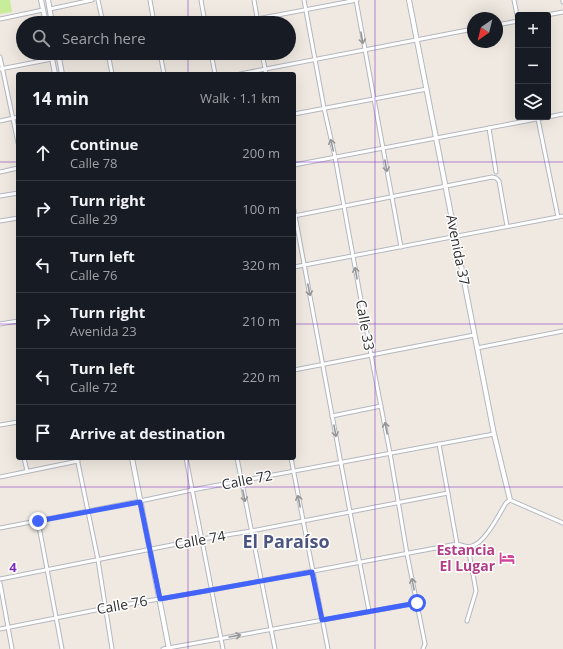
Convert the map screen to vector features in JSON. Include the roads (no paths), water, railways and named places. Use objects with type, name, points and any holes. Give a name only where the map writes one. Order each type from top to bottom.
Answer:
[{"type":"street","points":[[41,0],[44,16]]},
{"type":"street","points":[[48,0],[51,16]]},
{"type":"street","points":[[0,19],[92,0]]},
{"type":"street","points":[[98,0],[101,16]]},
{"type":"street","points":[[150,0],[153,16]]},
{"type":"street","points":[[201,0],[204,16]]},
{"type":"street","points":[[254,0],[257,16]]},
{"type":"street","name":"Calle 33","points":[[304,0],[390,453],[407,554],[425,644],[423,649]]},
{"type":"street","points":[[278,16],[306,9],[356,0],[400,247]]},
{"type":"street","name":"Avenida 37","points":[[409,0],[474,335],[494,434],[510,500]]},
{"type":"street","points":[[514,0],[516,12]]},
{"type":"street","points":[[551,14],[563,12]]},
{"type":"street","points":[[503,24],[515,21]]},
{"type":"street","points":[[252,72],[467,30]]},
{"type":"street","points":[[0,57],[1,69],[16,133]]},
{"type":"street","points":[[1,69],[47,60]]},
{"type":"street","points":[[52,60],[55,72]]},
{"type":"street","points":[[59,60],[62,72]]},
{"type":"street","points":[[109,60],[112,72]]},
{"type":"street","points":[[161,60],[164,72]]},
{"type":"street","points":[[212,60],[215,72]]},
{"type":"street","points":[[263,60],[265,70]]},
{"type":"street","points":[[296,114],[427,89]]},
{"type":"street","points":[[551,116],[563,114]]},
{"type":"street","points":[[0,121],[16,117]]},
{"type":"street","points":[[296,165],[533,120]]},
{"type":"street","points":[[538,120],[558,217]]},
{"type":"street","points":[[489,128],[496,172]]},
{"type":"street","points":[[0,172],[16,168]]},
{"type":"street","points":[[296,216],[496,178],[499,181],[507,226]]},
{"type":"street","points":[[0,196],[16,193]]},
{"type":"street","points":[[296,267],[563,216]]},
{"type":"street","points":[[0,221],[16,218]]},
{"type":"street","points":[[296,221],[369,611]]},
{"type":"street","points":[[0,324],[16,321]]},
{"type":"street","points":[[477,348],[563,331]]},
{"type":"street","points":[[296,370],[474,335]]},
{"type":"street","points":[[332,416],[381,406]]},
{"type":"street","points":[[0,425],[16,422]]},
{"type":"street","name":"Calle 72","points":[[0,528],[140,502],[242,480],[494,434]]},
{"type":"street","points":[[439,444],[457,544],[468,547],[478,544],[506,503],[510,500],[563,523]]},
{"type":"street","points":[[24,460],[26,471]]},
{"type":"street","points":[[0,476],[78,460],[98,560],[112,649]]},
{"type":"street","points":[[132,460],[169,648]]},
{"type":"street","points":[[186,460],[223,649]]},
{"type":"street","points":[[237,460],[275,649]]},
{"type":"street","points":[[291,460],[328,649]]},
{"type":"street","name":"Calle 74","points":[[0,579],[202,539],[448,493]]},
{"type":"street","points":[[38,521],[62,649]]},
{"type":"street","name":"Calle 76","points":[[0,629],[106,608],[312,572],[457,544]]},
{"type":"street","points":[[467,622],[476,591],[468,547]]},
{"type":"street","points":[[0,583],[12,649]]},
{"type":"street","points":[[163,649],[417,603]]},
{"type":"place","name":"Estancia El Lugar","points":[[507,558]]},
{"type":"district","name":"El Paraíso","points":[[286,542]]}]
